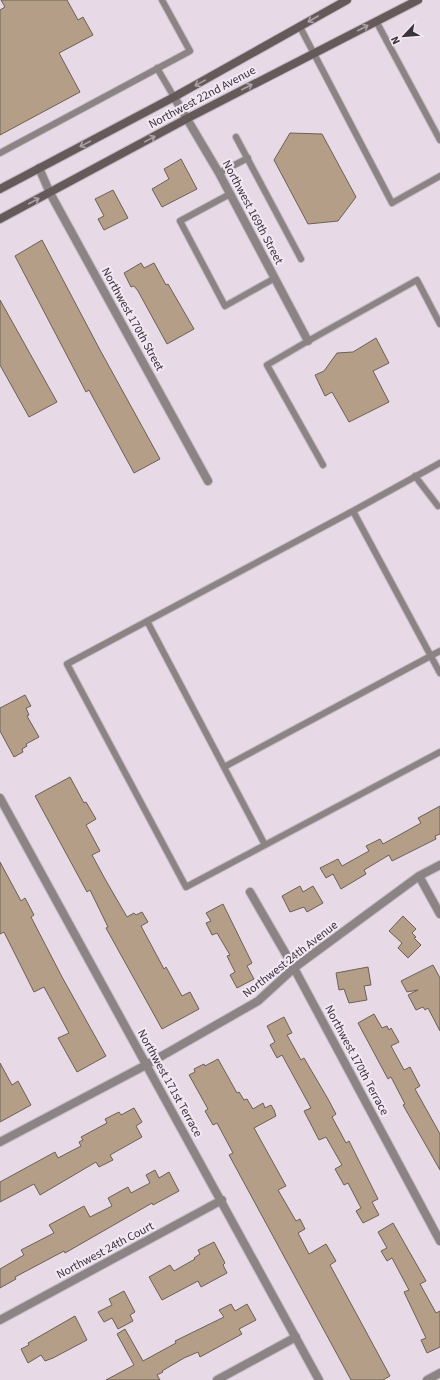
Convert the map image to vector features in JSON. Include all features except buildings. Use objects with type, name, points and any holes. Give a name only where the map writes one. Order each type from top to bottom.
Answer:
[{"type":"main road","name":"Northwest 22nd Avenue","points":[[0,189],[174,97],[347,0]]},
{"type":"main road","name":"Northwest 22nd Avenue","points":[[0,219],[188,118],[314,52],[418,0]]},
{"type":"street","name":"Northwest 169th Street","points":[[174,97],[188,118],[219,173],[308,340]]},
{"type":"street","name":"Northwest 170th Street","points":[[39,168],[50,192],[208,482]]},
{"type":"street","name":"Northwest 171st Terrace","points":[[0,798],[222,1200],[318,1380]]},
{"type":"street","name":"Northwest 24th Avenue","points":[[0,1142],[258,1002],[294,968],[419,876],[440,865]]},
{"type":"street","points":[[419,876],[440,914]]},
{"type":"street","name":"Northwest 170th Terrace","points":[[250,892],[294,968],[440,1241]]},
{"type":"street","name":"Northwest 24th Court","points":[[0,1320],[222,1200]]},
{"type":"street","points":[[217,1380],[296,1337]]},
{"type":"street","points":[[428,1380],[440,1373]]},
{"type":"lane","points":[[0,153],[190,51],[162,0]]},
{"type":"lane","points":[[376,21],[440,140]]},
{"type":"lane","points":[[300,27],[392,203],[440,176]]},
{"type":"lane","points":[[157,68],[174,97]]},
{"type":"lane","points":[[236,137],[301,259]]},
{"type":"lane","points":[[219,173],[248,158]]},
{"type":"lane","points":[[230,194],[180,221],[224,306],[275,278]]},
{"type":"lane","points":[[323,465],[267,365],[308,340],[417,280],[440,324]]},
{"type":"lane","points":[[440,462],[353,511],[67,664],[186,887],[440,752]]},
{"type":"lane","points":[[415,476],[438,506]]},
{"type":"lane","points":[[353,511],[440,673]]},
{"type":"lane","points":[[147,621],[265,845]]},
{"type":"lane","points":[[224,767],[440,651]]}]
